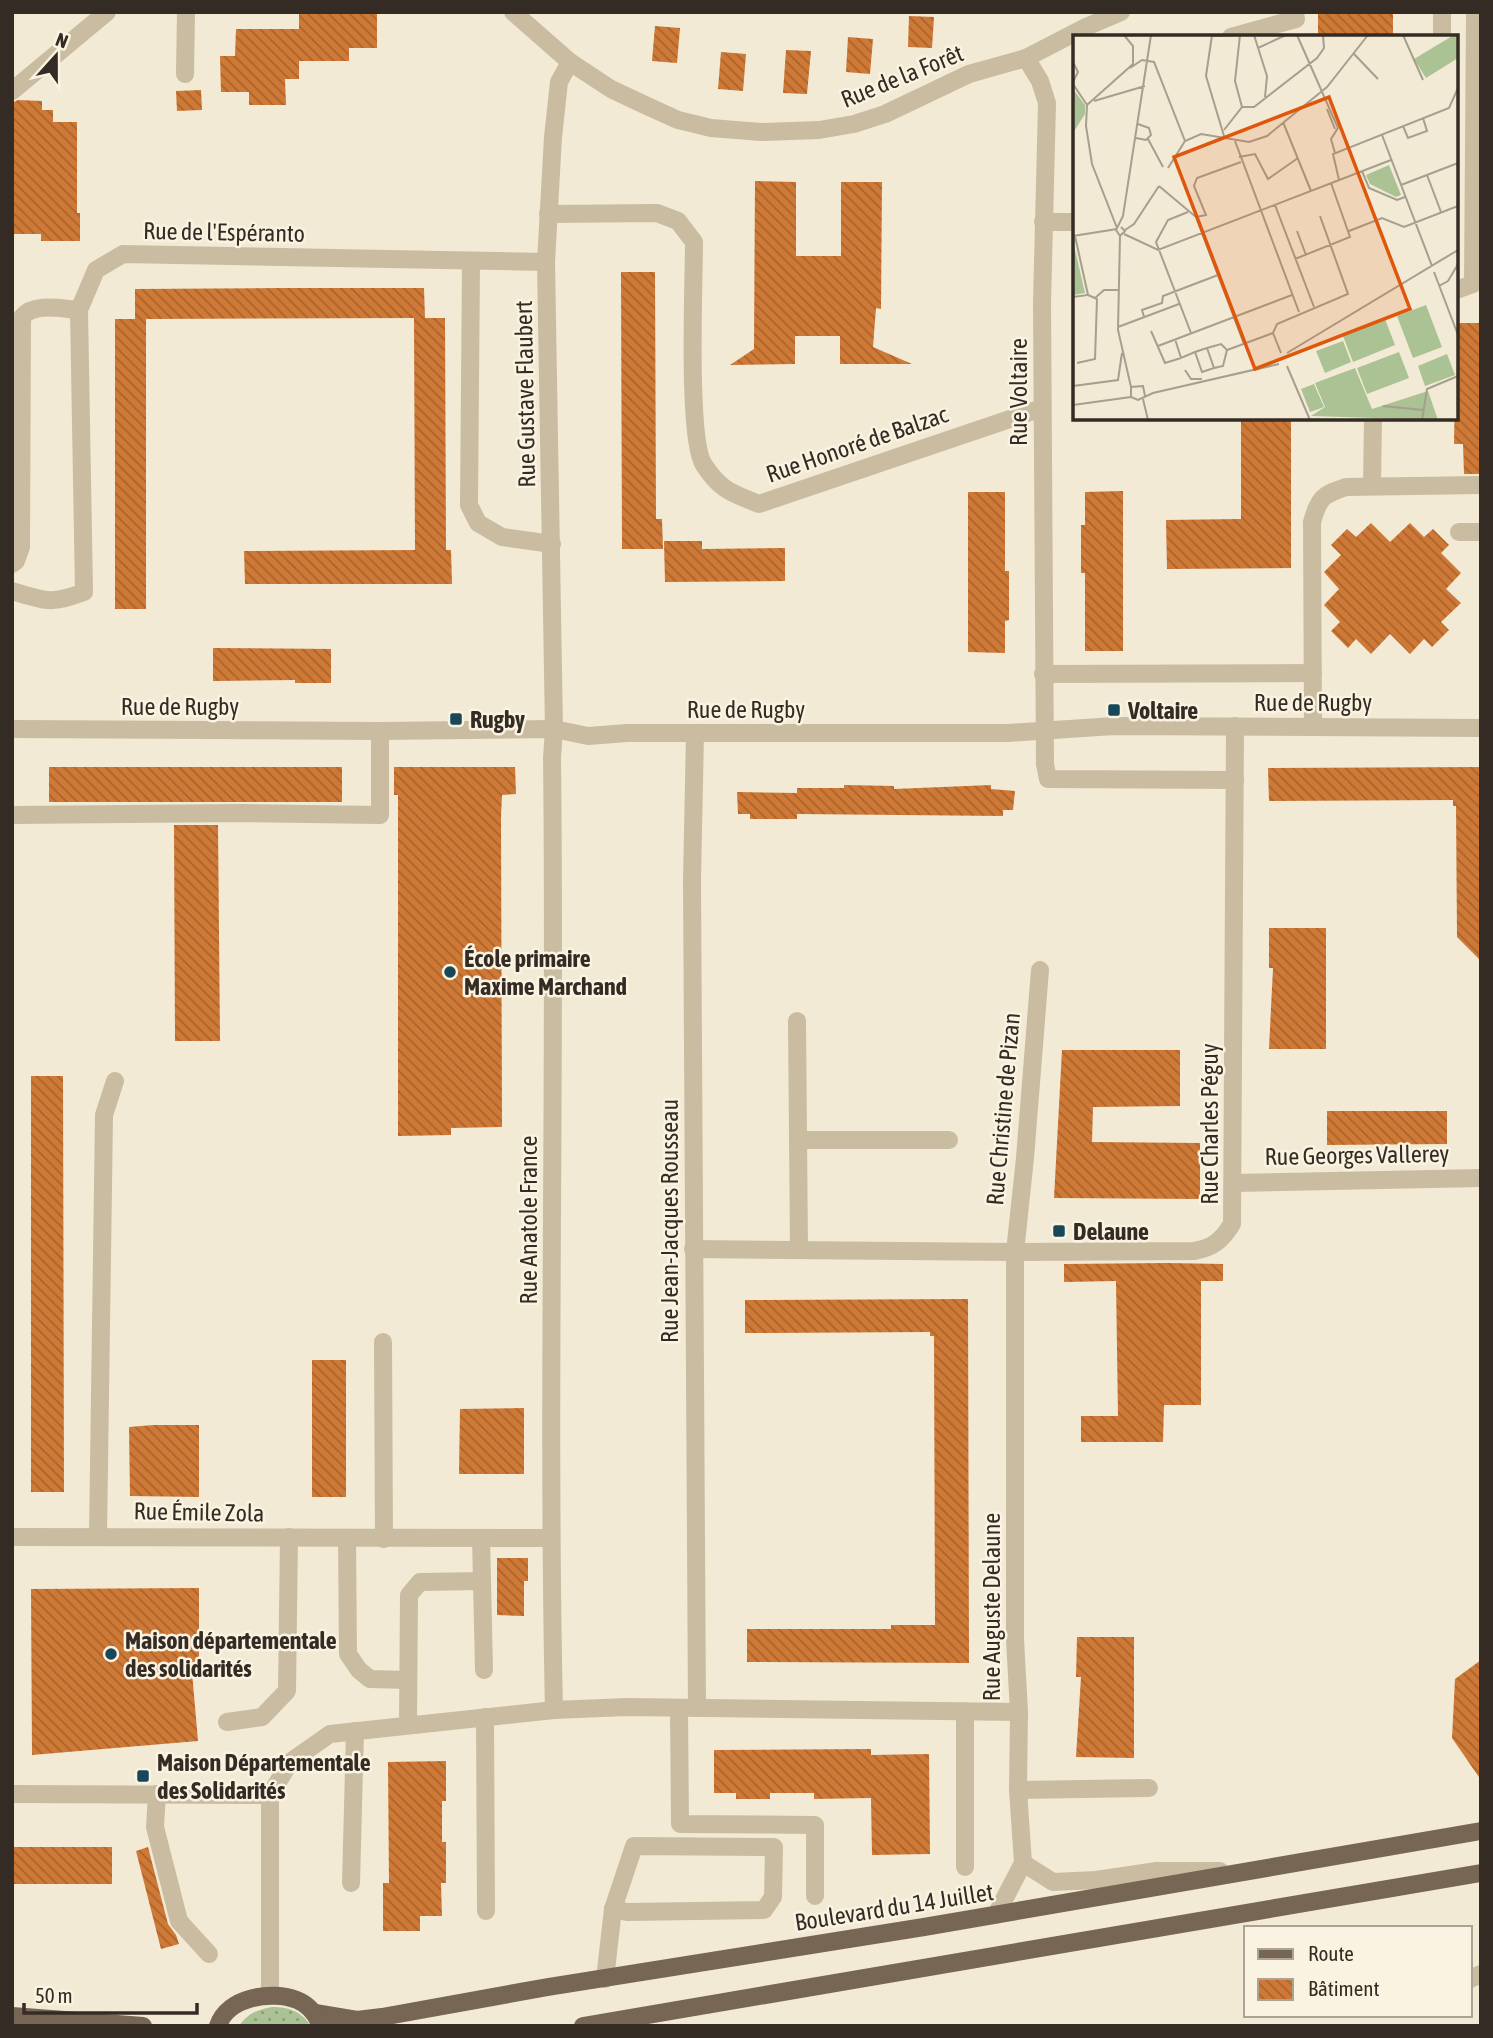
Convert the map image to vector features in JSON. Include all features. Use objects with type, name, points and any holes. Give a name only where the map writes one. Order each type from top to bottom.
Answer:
[{"type":"main road","name":"Boulevard du 14 Juillet","points":[[270,1995],[297,2000],[319,2019],[382,2018],[548,1987],[996,1915],[1481,1830]]},
{"type":"main road","points":[[583,2026],[1481,1873]]},
{"type":"main road","points":[[214,2024],[234,2007],[252,1998],[270,1995]]},
{"type":"main road","points":[[12,2016],[143,2026]]},
{"type":"street","points":[[12,91],[107,12]]},
{"type":"street","points":[[185,74],[186,12]]},
{"type":"street","name":"Rue de la Forêt","points":[[513,12],[570,62],[611,89],[678,120],[711,128],[761,132],[819,130],[853,124],[885,114],[969,74],[1026,58],[1121,12]]},
{"type":"street","points":[[1238,35],[1296,19],[1296,12]]},
{"type":"street","points":[[1442,12],[1442,35]]},
{"type":"street","points":[[1470,290],[1475,12]]},
{"type":"street","name":"Rue Voltaire","points":[[1026,58],[1040,81],[1048,103],[1043,222],[1042,408],[1043,674],[1045,764],[1048,779],[1235,780]]},
{"type":"street","name":"Rue Gustave Flaubert","points":[[554,729],[546,262],[559,82],[570,62]]},
{"type":"street","name":"Rue Honoré de Balzac","points":[[548,214],[657,213],[678,221],[694,242],[694,429],[702,463],[725,490],[736,495],[759,504],[1042,408]]},
{"type":"street","points":[[1043,222],[1073,222]]},
{"type":"street","name":"Rue de l'Espéranto","points":[[12,591],[47,602],[62,601],[84,592],[79,310],[96,270],[123,254],[546,262]]},
{"type":"street","points":[[471,262],[469,505],[478,523],[502,537],[552,544]]},
{"type":"street","points":[[12,564],[16,561],[21,547],[22,317],[26,312],[37,308],[79,310]]},
{"type":"street","points":[[1372,486],[1373,420]]},
{"type":"street","points":[[1313,725],[1312,522],[1318,502],[1328,493],[1346,487],[1481,485]]},
{"type":"street","points":[[1459,532],[1481,532]]},
{"type":"street","points":[[1043,674],[1313,673]]},
{"type":"street","name":"Rue de Rugby","points":[[12,729],[554,729],[588,736],[695,733],[1008,733],[1093,726],[1313,725],[1481,728]]},
{"type":"street","name":"Rue Charles Péguy","points":[[693,1249],[1014,1252],[1208,1249],[1223,1239],[1232,1224],[1233,1183],[1235,726]]},
{"type":"street","name":"Rue Anatole France","points":[[554,729],[551,1538],[554,1710]]},
{"type":"street","points":[[12,815],[380,815],[380,731]]},
{"type":"street","name":"Rue Jean-Jacques Rousseau","points":[[695,733],[688,1709],[681,1824],[815,1825],[815,1896]]},
{"type":"street","name":"Rue Christine de Pizan","points":[[1014,1252],[1025,1158],[1040,971]]},
{"type":"street","points":[[797,1021],[799,1250]]},
{"type":"street","points":[[98,1536],[104,1115],[115,1081]]},
{"type":"street","points":[[798,1140],[949,1140]]},
{"type":"street","name":"Rue Georges Vallerey","points":[[1233,1183],[1481,1178]]},
{"type":"street","name":"Rue Auguste Delaune","points":[[270,1795],[290,1762],[330,1734],[355,1731],[554,1710],[627,1707],[1019,1712],[1015,1640],[1014,1252]]},
{"type":"street","points":[[383,1342],[384,1539]]},
{"type":"street","name":"Rue Émile Zola","points":[[12,1537],[551,1538]]},
{"type":"street","points":[[227,1722],[262,1717],[287,1692],[289,1538]]},
{"type":"street","points":[[347,1538],[348,1654],[359,1670],[370,1679],[408,1680]]},
{"type":"street","points":[[481,1539],[484,1670]]},
{"type":"street","points":[[408,1726],[409,1595],[420,1583],[482,1581]]},
{"type":"street","points":[[965,1711],[965,1867]]},
{"type":"street","points":[[996,1915],[1023,1863],[1018,1790],[1019,1712]]},
{"type":"street","points":[[485,1717],[486,1911]]},
{"type":"street","points":[[351,1883],[355,1731]]},
{"type":"street","points":[[1018,1790],[1149,1788]]},
{"type":"street","points":[[12,1794],[270,1795],[270,1995]]},
{"type":"street","points":[[157,1794],[155,1827],[179,1921],[209,1954]]},
{"type":"street","points":[[605,1979],[612,1909],[634,1846],[774,1847],[773,1896],[764,1910],[627,1912],[612,1909]]},
{"type":"street","points":[[1023,1863],[1053,1882],[1096,1880],[1157,1871],[1251,1870]]},
{"type":"green space","points":[[272,2007],[294,2011],[311,2026],[239,2026],[253,2013]]},
{"type":"building","points":[[299,12],[377,12],[377,48],[349,48],[349,61],[299,61],[299,79],[285,79],[286,105],[249,105],[249,92],[221,92],[220,56],[235,56],[236,29],[299,29]]},
{"type":"building","points":[[1318,12],[1393,12],[1393,35],[1318,35]]},
{"type":"building","points":[[909,16],[934,17],[932,48],[908,47]]},
{"type":"building","points":[[655,26],[680,28],[677,63],[652,61]]},
{"type":"building","points":[[848,37],[873,39],[870,74],[846,72]]},
{"type":"building","points":[[786,50],[811,51],[807,94],[783,93]]},
{"type":"building","points":[[721,52],[746,54],[743,91],[718,89]]},
{"type":"building","points":[[201,90],[202,110],[177,111],[176,91]]},
{"type":"building","points":[[42,101],[42,110],[53,110],[53,122],[77,122],[77,213],[80,213],[80,241],[41,241],[41,234],[12,234],[14,102]]},
{"type":"building","points":[[755,181],[796,182],[796,256],[841,256],[841,182],[882,182],[881,309],[876,308],[873,347],[912,364],[840,364],[840,336],[795,336],[795,364],[730,365],[754,349]]},
{"type":"building","points":[[621,272],[655,272],[656,519],[662,519],[663,549],[622,549]]},
{"type":"building","points":[[424,288],[425,318],[146,319],[146,609],[115,609],[115,319],[135,319],[135,289]]},
{"type":"building","points":[[414,318],[445,318],[446,550],[451,550],[452,584],[245,584],[244,551],[415,550]]},
{"type":"building","points":[[1458,323],[1481,323],[1481,474],[1464,474],[1463,444],[1454,444],[1454,420],[1458,420]]},
{"type":"building","points":[[1241,420],[1291,420],[1291,568],[1167,569],[1166,520],[1241,519]]},
{"type":"building","points":[[1123,491],[1123,651],[1085,651],[1085,573],[1081,573],[1081,525],[1085,525],[1085,492]]},
{"type":"building","points":[[968,492],[1005,492],[1005,571],[1009,571],[1009,620],[1005,621],[1005,653],[968,652]]},
{"type":"building","points":[[1371,523],[1390,542],[1410,523],[1424,537],[1433,529],[1449,545],[1441,553],[1461,573],[1446,589],[1461,603],[1441,622],[1449,630],[1432,647],[1424,639],[1410,654],[1390,634],[1371,654],[1356,639],[1348,648],[1331,631],[1340,622],[1324,605],[1339,589],[1324,572],[1341,555],[1331,545],[1347,529],[1356,537]]},
{"type":"building","points":[[664,541],[702,541],[702,549],[785,548],[785,581],[665,582]]},
{"type":"building","points":[[213,648],[331,649],[331,683],[295,683],[295,680],[213,681]]},
{"type":"building","points":[[49,767],[342,767],[342,802],[49,802]]},
{"type":"building","name":"École primaire Maxime Marchand","points":[[394,767],[515,767],[516,794],[502,795],[501,817],[502,1127],[451,1128],[451,1135],[398,1136],[398,795],[394,795]]},
{"type":"building","points":[[1481,767],[1481,961],[1457,937],[1456,806],[1453,806],[1453,800],[1269,801],[1268,768]]},
{"type":"building","points":[[844,785],[894,786],[894,789],[991,785],[991,789],[1015,791],[1013,810],[1003,810],[1003,816],[797,814],[797,819],[750,819],[750,814],[738,814],[737,792],[797,793],[797,788],[844,788]]},
{"type":"building","points":[[174,825],[218,825],[220,1041],[175,1041]]},
{"type":"building","points":[[1269,928],[1326,928],[1326,1049],[1269,1049],[1273,968],[1269,968]]},
{"type":"building","points":[[1062,1050],[1180,1050],[1180,1106],[1093,1107],[1092,1142],[1200,1143],[1200,1199],[1054,1198]]},
{"type":"building","points":[[31,1076],[63,1076],[64,1492],[31,1492]]},
{"type":"building","points":[[1327,1111],[1447,1111],[1447,1144],[1327,1145]]},
{"type":"building","points":[[1064,1264],[1223,1264],[1223,1281],[1201,1281],[1201,1405],[1164,1405],[1163,1442],[1081,1442],[1081,1416],[1118,1416],[1116,1281],[1064,1282]]},
{"type":"building","points":[[968,1299],[969,1663],[747,1662],[747,1629],[891,1629],[891,1625],[935,1625],[934,1336],[930,1336],[930,1332],[745,1333],[745,1300]]},
{"type":"building","points":[[312,1360],[346,1360],[346,1497],[312,1497]]},
{"type":"building","points":[[524,1408],[524,1474],[459,1474],[460,1409]]},
{"type":"building","points":[[199,1425],[199,1497],[130,1496],[129,1427]]},
{"type":"building","points":[[497,1558],[528,1558],[528,1581],[524,1581],[524,1616],[497,1615]]},
{"type":"building","name":"Maison départementale des solidarités","points":[[199,1588],[199,1672],[192,1672],[198,1741],[32,1755],[31,1589]]},
{"type":"building","points":[[1077,1637],[1134,1637],[1134,1758],[1076,1757],[1081,1677],[1076,1677]]},
{"type":"building","points":[[1481,1660],[1481,1780],[1452,1738],[1455,1679]]},
{"type":"building","points":[[871,1749],[871,1755],[929,1754],[930,1854],[872,1855],[871,1798],[814,1799],[814,1793],[770,1793],[770,1799],[736,1799],[736,1793],[714,1793],[714,1750]]},
{"type":"building","points":[[446,1761],[442,1842],[446,1842],[446,1883],[441,1883],[442,1916],[420,1916],[420,1931],[383,1931],[383,1883],[389,1883],[388,1762]]},
{"type":"building","points":[[12,1847],[112,1847],[112,1884],[12,1884]]},
{"type":"building","points":[[148,1847],[168,1924],[179,1944],[161,1949],[136,1851]]},
{"type":"place","name":"Voltaire","points":[[1114,710]]},
{"type":"place","name":"Rugby","points":[[456,719]]},
{"type":"place","name":"École primaire Maxime Marchand","points":[[450,972]]},
{"type":"place","name":"Delaune","points":[[1059,1231]]},
{"type":"place","name":"Maison départementale des solidarités","points":[[111,1654]]},
{"type":"place","name":"Maison Départementale des Solidarités","points":[[143,1776]]}]
